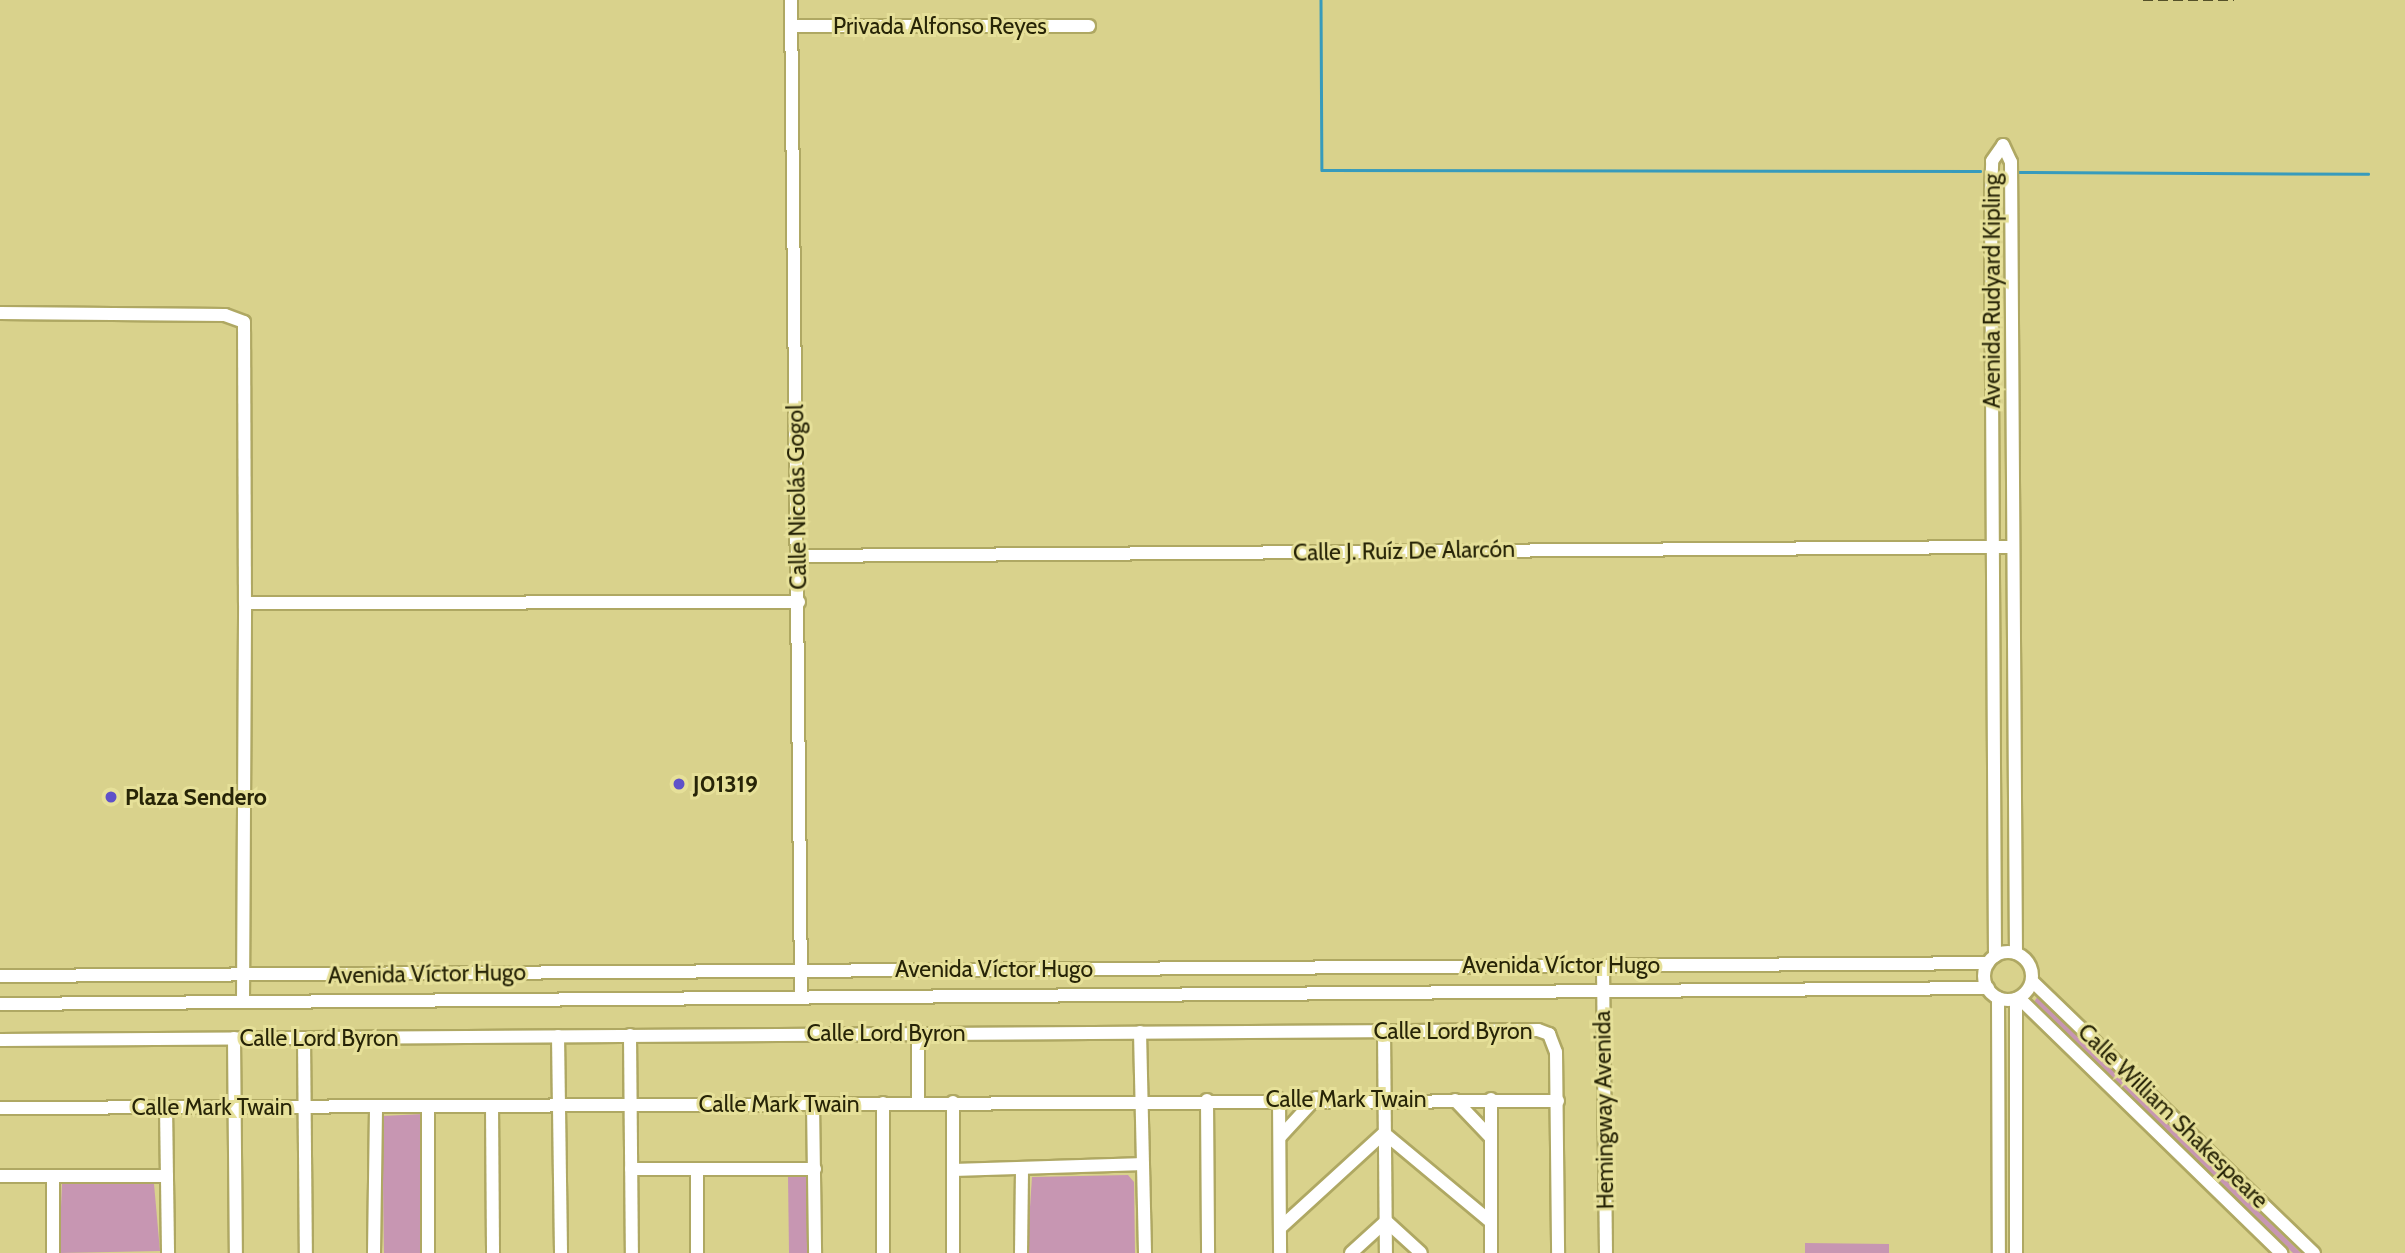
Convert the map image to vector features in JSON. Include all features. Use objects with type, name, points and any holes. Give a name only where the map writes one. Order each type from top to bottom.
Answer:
[{"type":"street","name":"Calle Nicolás Gogol","points":[[791,0],[801,994]]},
{"type":"street","name":"Privada Alfonso Reyes","points":[[791,26],[1089,26]]},
{"type":"street","name":"Avenida Rudyard Kipling","points":[[1992,959],[1991,196],[1992,161],[2003,145],[2011,162],[2010,547],[2016,953]]},
{"type":"street","points":[[1991,196],[2010,196]]},
{"type":"street","points":[[0,313],[225,315],[244,323],[246,603],[243,1000]]},
{"type":"street","name":"Calle J. Ruíz De Alarcón","points":[[798,556],[2010,547]]},
{"type":"street","points":[[246,603],[799,603]]},
{"type":"street","points":[[2016,1253],[2018,998],[2032,981],[2031,966],[2016,953],[1992,959],[1987,988],[1998,998],[2018,998]]},
{"type":"street","name":"Avenida Víctor Hugo","points":[[0,975],[1603,967],[1992,959]]},
{"type":"street","points":[[1734,964],[1735,988]]},
{"type":"street","name":"Hemingway Avenida","points":[[1603,967],[1606,1253]]},
{"type":"street","name":"Calle William Shakespeare","points":[[2032,981],[2314,1253]]},
{"type":"street","name":"Avenida Víctor Hugo","points":[[0,1003],[801,994],[1987,988]]},
{"type":"street","points":[[1998,998],[1998,1253]]},
{"type":"street","name":"Calle William Shakespeare","points":[[2018,998],[2281,1253]]},
{"type":"street","points":[[1384,1031],[1386,1253]]},
{"type":"street","name":"Calle Lord Byron","points":[[0,1040],[1543,1031],[1555,1044],[1558,1101],[1558,1253]]},
{"type":"street","points":[[1139,1032],[1145,1253]]},
{"type":"street","points":[[918,1033],[918,1102]]},
{"type":"street","points":[[630,1035],[632,1253]]},
{"type":"street","points":[[558,1036],[561,1253]]},
{"type":"street","points":[[234,1038],[236,1253]]},
{"type":"street","points":[[304,1038],[306,1253]]},
{"type":"street","points":[[1280,1137],[1316,1098]]},
{"type":"street","name":"Calle Mark Twain","points":[[0,1108],[1316,1098],[1558,1101]]},
{"type":"street","points":[[1279,1099],[1280,1253]]},
{"type":"street","points":[[1491,1099],[1491,1253]]},
{"type":"street","points":[[1208,1100],[1208,1253]]},
{"type":"street","points":[[1455,1100],[1491,1138]]},
{"type":"street","points":[[953,1102],[953,1253]]},
{"type":"street","points":[[813,1103],[815,1253]]},
{"type":"street","points":[[883,1103],[883,1253]]},
{"type":"street","points":[[374,1253],[376,1106]]},
{"type":"street","points":[[428,1106],[428,1253]]},
{"type":"street","points":[[492,1106],[493,1253]]},
{"type":"street","points":[[166,1107],[168,1253]]},
{"type":"street","points":[[1384,1133],[1491,1222]]},
{"type":"street","points":[[1280,1228],[1384,1133]]},
{"type":"street","points":[[953,1170],[1143,1164]]},
{"type":"street","points":[[631,1169],[815,1169]]},
{"type":"street","points":[[1021,1253],[1022,1169]]},
{"type":"street","points":[[697,1170],[697,1253]]},
{"type":"street","points":[[0,1175],[167,1176]]},
{"type":"street","points":[[53,1177],[53,1253]]},
{"type":"street","points":[[1351,1253],[1386,1220]]},
{"type":"street","points":[[1386,1220],[1421,1253]]},
{"type":"shaded area","points":[[2038,996],[2301,1253],[2293,1253],[2034,1002]]},
{"type":"shaded area","points":[[423,1114],[425,1253],[384,1253],[382,1116]]},
{"type":"shaded area","points":[[1128,1175],[1134,1182],[1135,1253],[1027,1253],[1032,1177]]},
{"type":"shaded area","points":[[788,1176],[811,1176],[812,1253],[789,1253]]},
{"type":"shaded area","points":[[62,1184],[154,1184],[160,1251],[59,1253]]},
{"type":"shaded area","points":[[1805,1243],[1889,1244],[1889,1253],[1805,1253]]},
{"type":"waterway","points":[[1321,0],[1322,170],[1980,171]]},
{"type":"waterway","points":[[2019,172],[2368,174]]},
{"type":"railway","points":[[2143,0],[2234,0]]},
{"type":"place","name":"J01319","points":[[679,784]]},
{"type":"place","name":"Plaza Sendero","points":[[111,797]]}]
